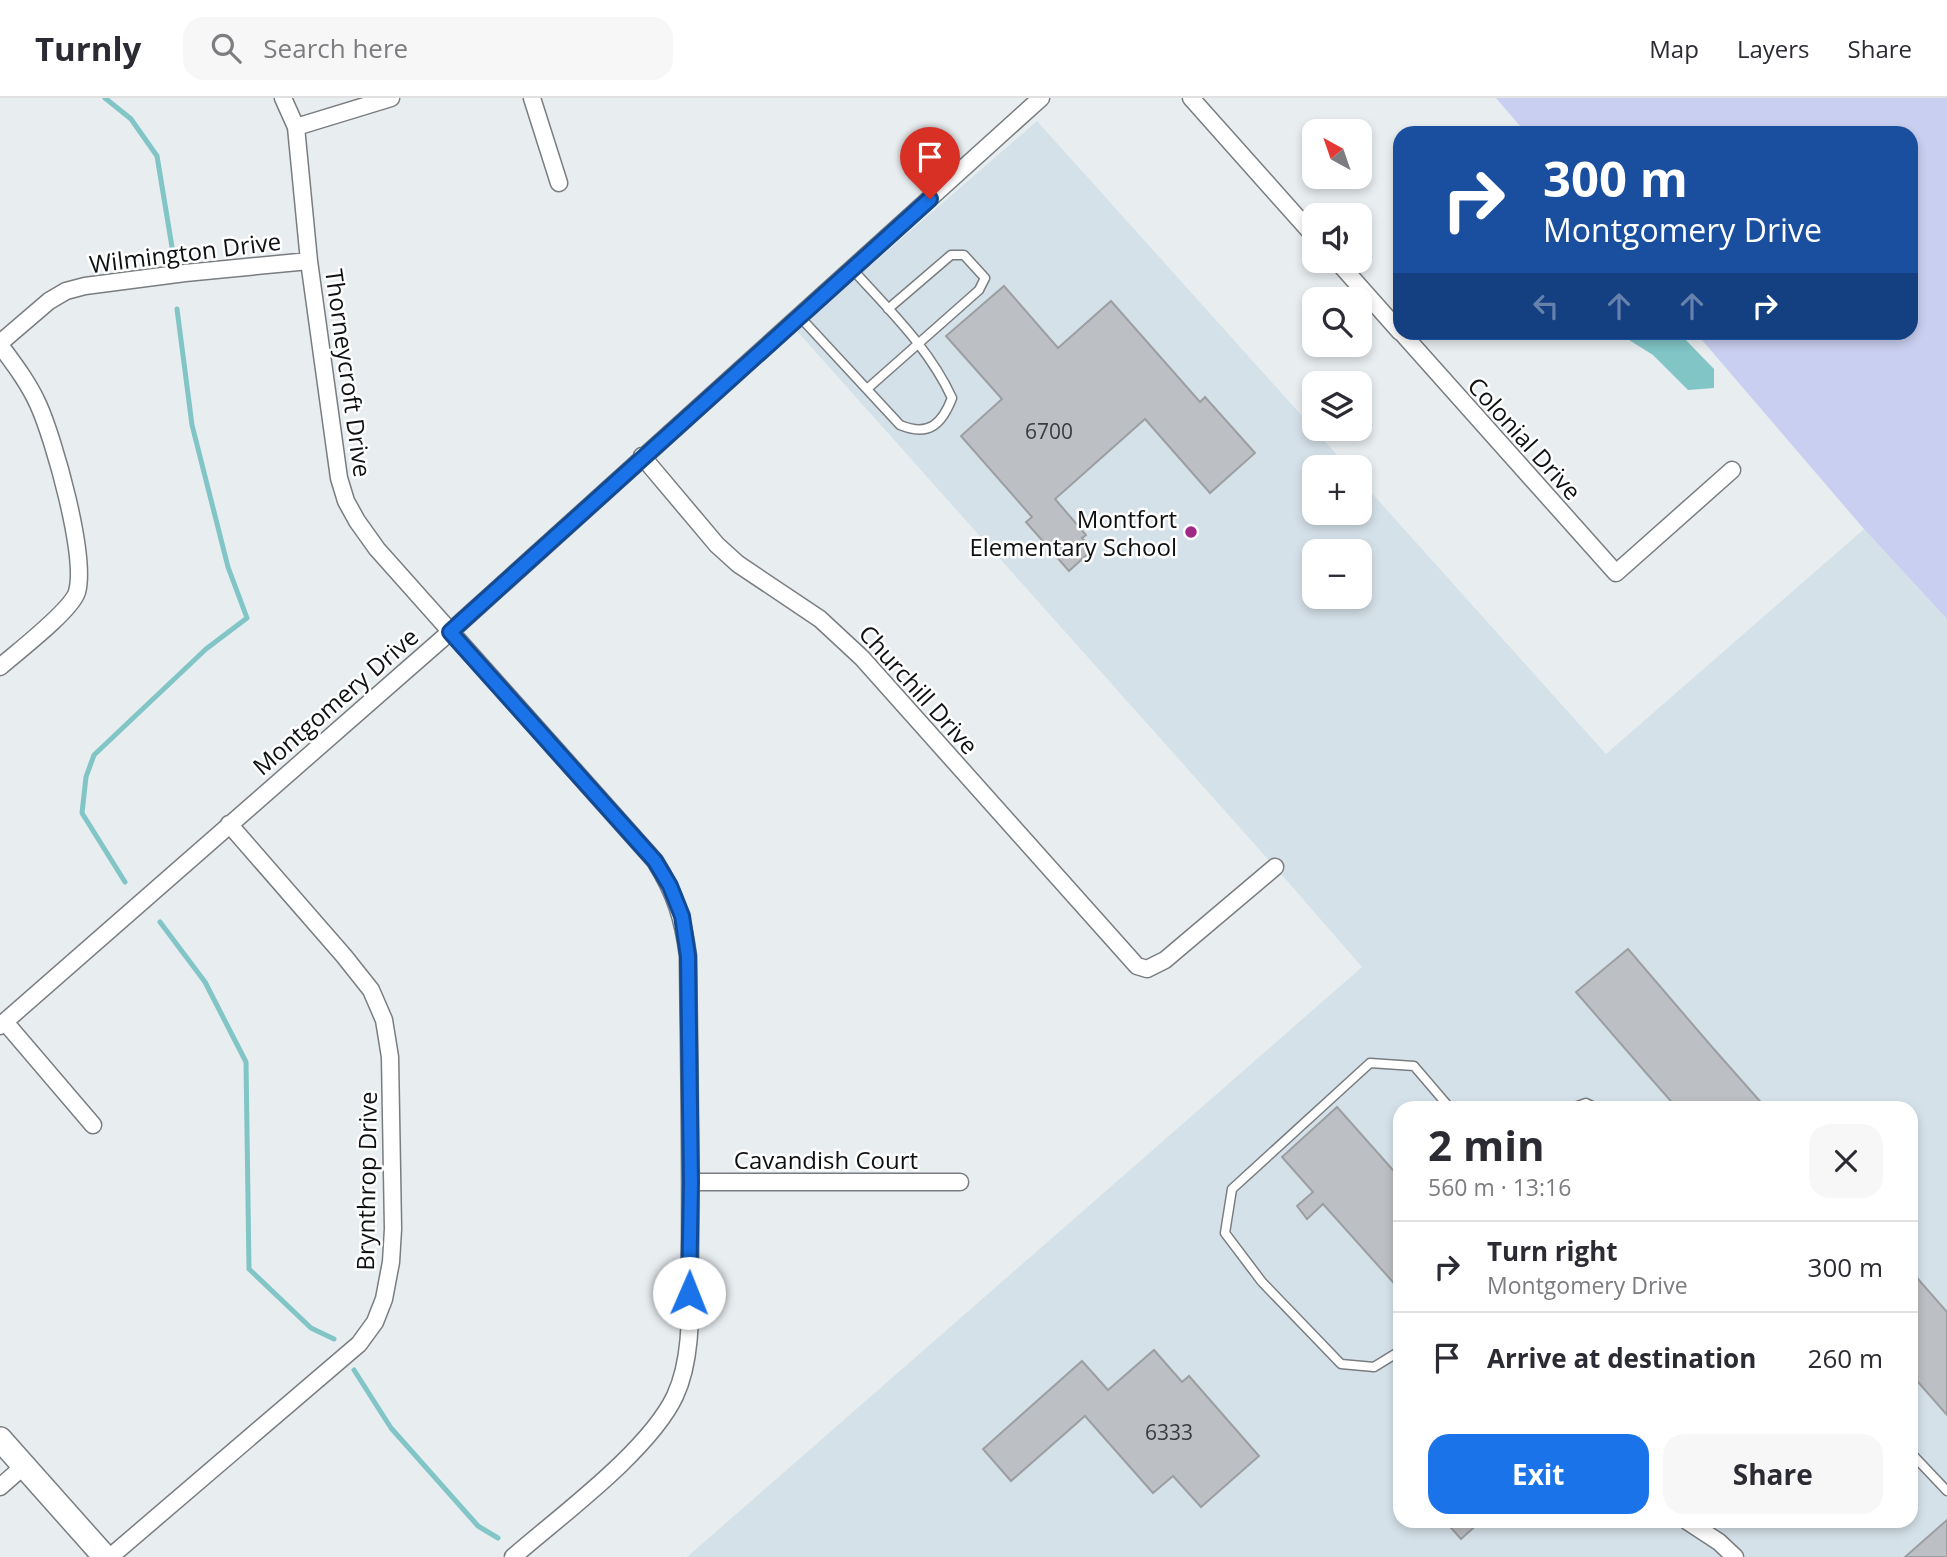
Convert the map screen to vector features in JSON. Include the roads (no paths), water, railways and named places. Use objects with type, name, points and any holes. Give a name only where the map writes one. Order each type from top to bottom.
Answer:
[{"type":"street","name":"Thorneycroft Drive","points":[[283,98],[296,127],[309,261],[334,452],[346,501],[357,522],[377,549],[655,861],[670,886],[682,916],[688,956],[691,1182],[689,1321],[682,1374],[675,1396],[662,1418],[642,1441],[604,1478],[513,1557]]},
{"type":"street","points":[[296,127],[391,98]]},
{"type":"street","points":[[532,98],[559,183]]},
{"type":"street","name":"Montgomery Drive","points":[[3,1024],[450,632],[1041,98]]},
{"type":"street","points":[[1191,98],[1302,223]]},
{"type":"street","name":"Wilmington Drive","points":[[0,344],[49,301],[85,286],[309,261]]},
{"type":"street","name":"Colonial Drive","points":[[1348,273],[1393,324]]},
{"type":"street","name":"Colonial Drive","points":[[1407,340],[1616,573],[1732,470]]},
{"type":"street","points":[[0,344],[24,378],[47,424],[76,541],[79,573],[77,592],[73,599],[0,667]]},
{"type":"street","name":"Churchill Drive","points":[[642,456],[718,545],[738,564],[820,619],[862,658],[1132,962],[1147,969],[1165,960],[1275,867]]},
{"type":"street","name":"Brynthrop Drive","points":[[110,1557],[359,1344],[375,1322],[384,1299],[391,1262],[393,1229],[390,1056],[378,1003],[344,956],[229,824]]},
{"type":"street","points":[[3,1024],[93,1125]]},
{"type":"street","name":"Cavandish Court","points":[[691,1182],[960,1182]]},
{"type":"street","points":[[0,1439],[105,1557]]},
{"type":"street","points":[[0,1487],[24,1466]]},
{"type":"street","points":[[1698,1528],[1735,1557]]},
{"type":"lane","points":[[867,389],[979,290],[985,278],[964,255],[951,255],[888,309]]},
{"type":"lane","points":[[800,317],[900,425],[914,431],[929,429],[946,414],[952,398],[919,342],[853,270]]},
{"type":"lane","points":[[1393,1355],[1374,1367],[1341,1364],[1262,1282],[1225,1233],[1232,1189],[1370,1063],[1414,1066],[1444,1101]]},
{"type":"lane","points":[[1918,1460],[1947,1491]]},
{"type":"waterway","points":[[105,98],[131,119],[157,156],[172,247]]},
{"type":"waterway","points":[[125,882],[82,813],[86,777],[94,755],[206,649],[247,618],[228,567],[192,425],[177,309]]},
{"type":"waterway","points":[[160,922],[205,982],[246,1062],[249,1269],[311,1328],[334,1339]]},
{"type":"waterway","points":[[354,1370],[391,1428],[478,1526],[498,1538]]},
{"type":"place","name":"Montfort Elementary School","points":[[1191,532]]}]
